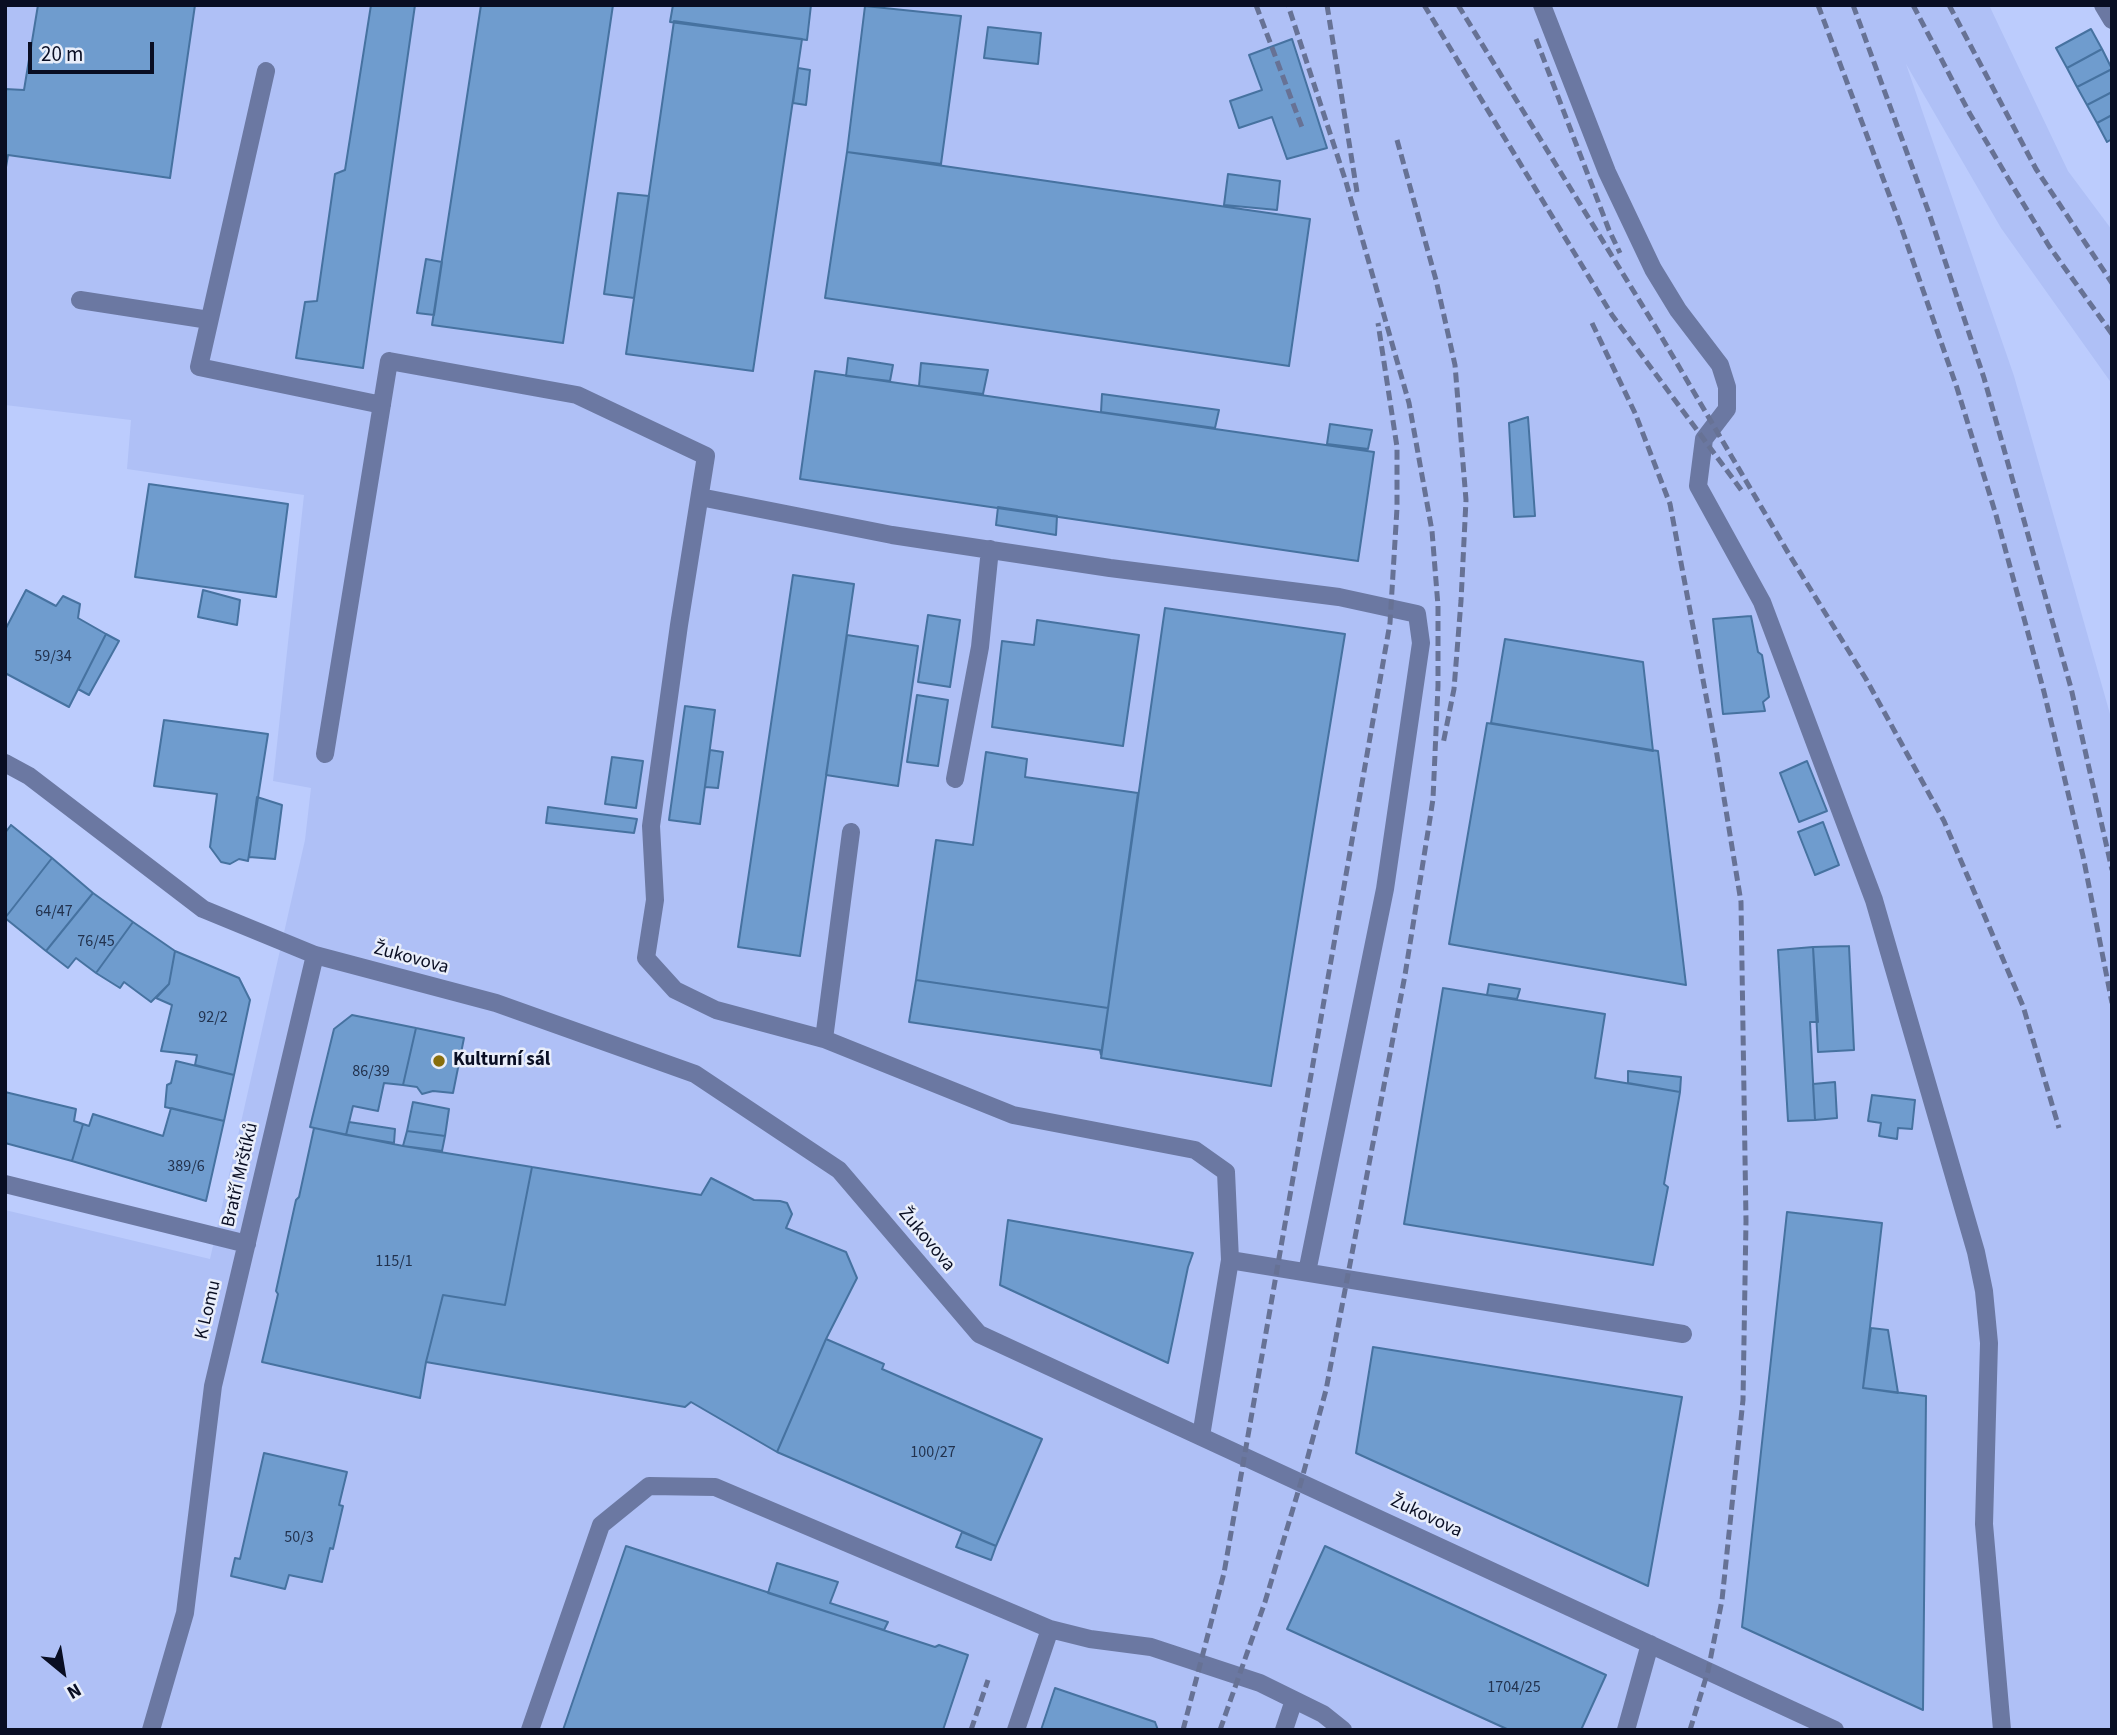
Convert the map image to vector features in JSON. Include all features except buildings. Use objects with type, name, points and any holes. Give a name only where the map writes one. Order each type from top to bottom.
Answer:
[{"type":"street","points":[[1542,5],[1607,172],[1653,269],[1678,310],[1720,365],[1727,387],[1727,409],[1704,439],[1698,486],[1762,602],[1874,900],[1976,1252],[1984,1291],[1989,1343],[1984,1524],[2002,1730]]},
{"type":"street","points":[[2103,5],[2112,20]]},
{"type":"street","points":[[265,71],[199,367],[382,405]]},
{"type":"street","points":[[80,300],[209,320]]},
{"type":"street","points":[[325,754],[389,361],[577,395],[706,456],[651,826],[655,900],[646,958],[675,990],[716,1010],[824,1039],[1013,1115],[1195,1150],[1226,1172],[1230,1260],[1201,1436]]},
{"type":"street","points":[[700,497],[892,535],[1110,568],[1339,597],[1417,614],[1421,643],[1385,889],[1307,1272]]},
{"type":"street","points":[[955,779],[980,648],[990,549]]},
{"type":"street","name":"Žukovova","points":[[5,763],[29,776],[203,909],[315,955],[496,1003],[695,1074],[839,1170],[979,1334],[1835,1730]]},
{"type":"street","points":[[824,1039],[850,832]]},
{"type":"street","name":"Bratří Mrštíků","points":[[5,1184],[247,1244],[315,955]]},
{"type":"street","name":"K Lomu","points":[[151,1730],[185,1613],[213,1386],[247,1244]]},
{"type":"street","points":[[1230,1260],[1683,1334]]},
{"type":"street","points":[[530,1730],[601,1525],[649,1486],[715,1487],[1050,1629],[1090,1639],[1152,1647],[1260,1683],[1323,1714],[1343,1730]]},
{"type":"street","points":[[1016,1730],[1050,1629]]},
{"type":"street","points":[[1626,1730],[1650,1644]]},
{"type":"street","points":[[1284,1730],[1294,1700]]},
{"type":"shaded area","points":[[5,5],[1989,5],[2068,171],[2112,230],[2112,384],[2001,228],[1906,64],[2014,376],[2112,721],[2112,1730],[5,1730],[5,1210],[210,1259],[305,840],[311,788],[273,781],[304,495],[127,469],[131,420],[5,405]]},
{"type":"railway","points":[[1256,5],[1303,130]]},
{"type":"railway","points":[[1220,1730],[1265,1602],[1326,1390],[1405,975],[1429,825],[1433,799],[1438,686],[1438,606],[1432,531],[1409,403],[1346,182],[1288,5]]},
{"type":"railway","points":[[1327,5],[1357,192]]},
{"type":"railway","points":[[1424,5],[1612,315],[1742,491]]},
{"type":"railway","points":[[1458,5],[1658,331],[1790,556],[1866,679],[1944,821],[2023,1006],[2059,1128]]},
{"type":"railway","points":[[1818,5],[1899,221],[1957,388],[1996,515],[2044,692],[2083,856],[2112,1003]]},
{"type":"railway","points":[[1853,5],[1929,213],[1984,378],[2071,688],[2112,870]]},
{"type":"railway","points":[[1913,5],[1970,114],[2012,185],[2049,246],[2112,334]]},
{"type":"railway","points":[[1949,5],[2036,169],[2112,283]]},
{"type":"railway","points":[[1536,39],[1620,253]]},
{"type":"railway","points":[[1397,140],[1436,280],[1455,365],[1466,500],[1454,689],[1443,744]]},
{"type":"railway","points":[[1183,1730],[1224,1573],[1390,623],[1397,508],[1397,447],[1378,323]]},
{"type":"railway","points":[[1592,323],[1635,413],[1670,504],[1716,749],[1741,902],[1746,1221],[1743,1400],[1722,1600],[1708,1671],[1690,1730]]},
{"type":"railway","points":[[971,1730],[988,1680]]},
{"type":"place","name":"Kulturní sál","points":[[439,1061]]}]
